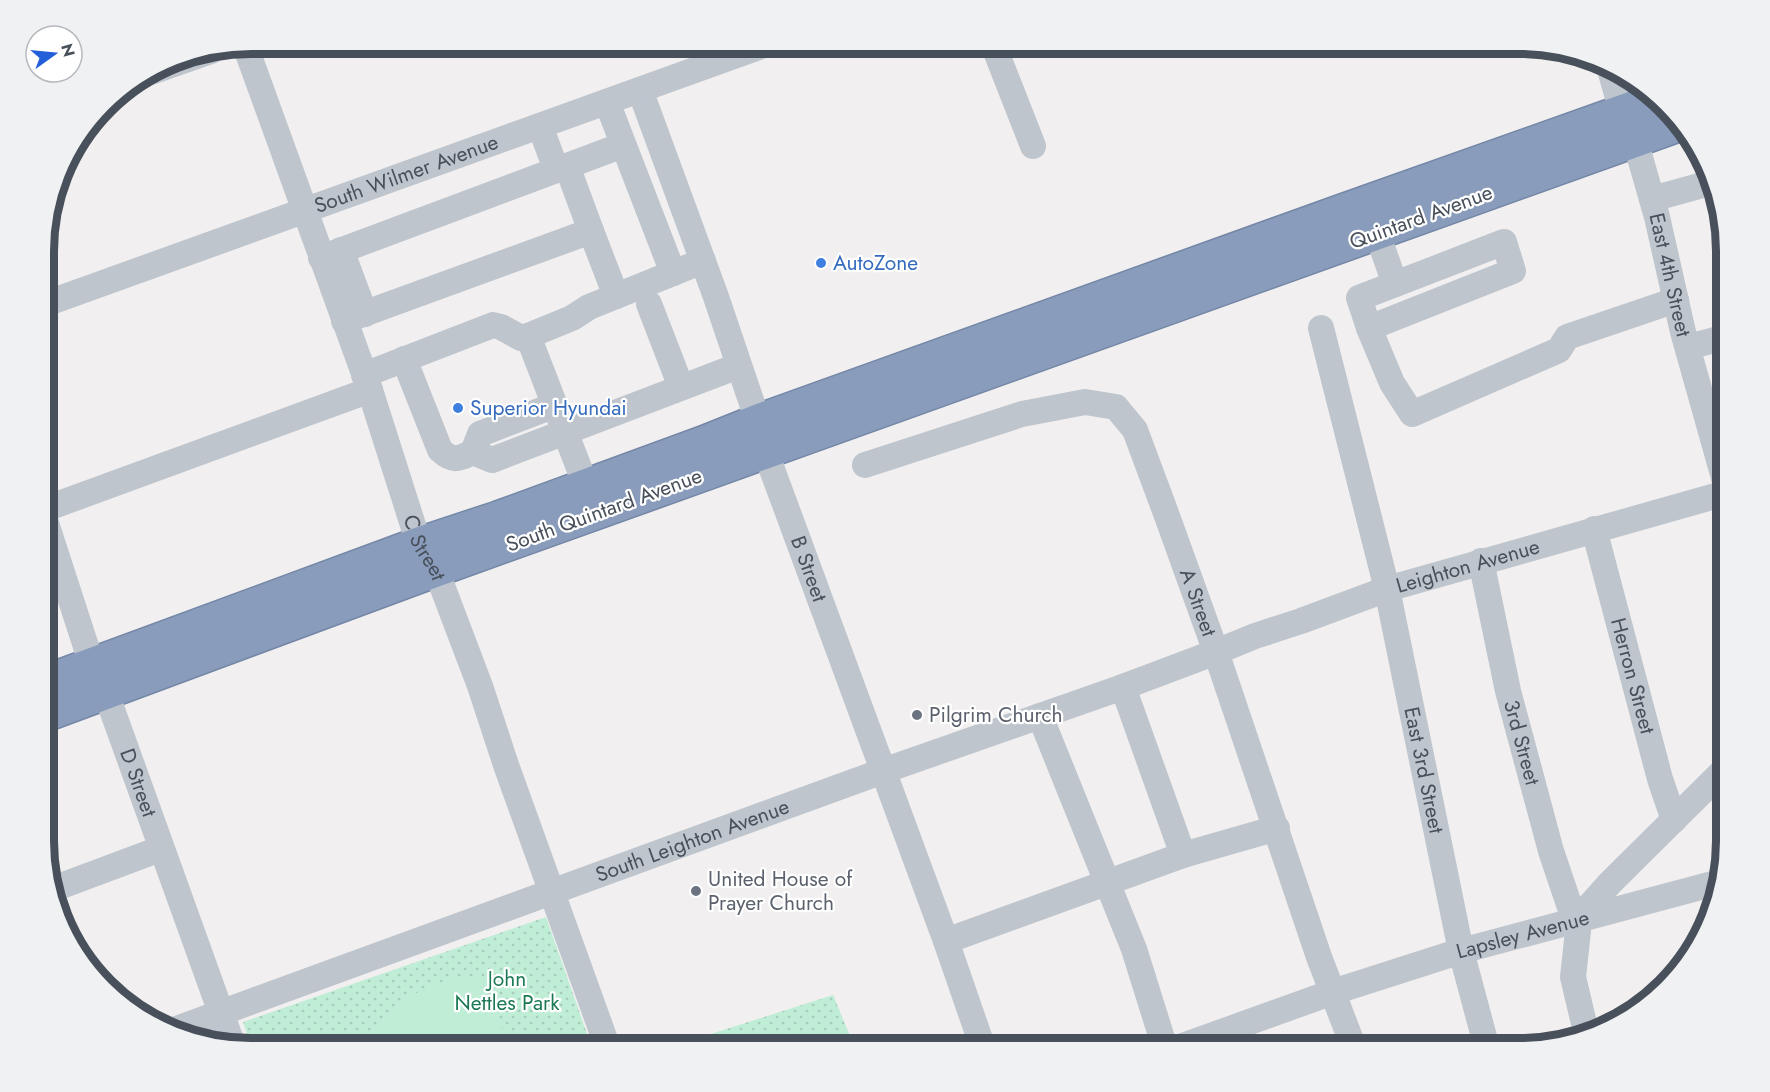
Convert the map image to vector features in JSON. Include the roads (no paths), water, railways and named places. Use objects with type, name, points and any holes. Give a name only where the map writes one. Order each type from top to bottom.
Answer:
[{"type":"highway","name":"Quintard Avenue","points":[[1165,310],[1377,233],[1628,126],[1650,105]]},
{"type":"highway","name":"Quintard Avenue","points":[[1153,280],[1628,126],[1670,125]]},
{"type":"highway","name":"South Quintard Avenue","points":[[428,557],[586,486],[1153,280]]},
{"type":"highway","name":"South Quintard Avenue","points":[[54,709],[99,679],[428,557],[766,453],[1165,310]]},
{"type":"highway","name":"South Quintard Avenue","points":[[54,682],[99,679]]},
{"type":"street","name":"C Street","points":[[248,54],[303,210],[331,254],[355,318],[367,382],[428,557],[480,686],[551,893],[604,1038]]},
{"type":"street","name":"South Wilmer Avenue","points":[[54,301],[739,54]]},
{"type":"street","points":[[997,54],[1033,146]]},
{"type":"street","name":"East 4th Street","points":[[1614,78],[1652,199],[1688,347],[1716,448]]},
{"type":"street","name":"B Street","points":[[639,90],[703,261],[758,422],[766,453],[884,771],[980,1038]]},
{"type":"street","points":[[607,102],[673,273]]},
{"type":"street","points":[[540,126],[591,231],[616,296]]},
{"type":"street","points":[[331,254],[623,145]]},
{"type":"street","points":[[1652,199],[1704,185]]},
{"type":"street","points":[[355,318],[591,231]]},
{"type":"street","points":[[1377,233],[1395,284]]},
{"type":"street","points":[[1369,328],[1513,271],[1504,242],[1359,298],[1369,328],[1392,383],[1412,414],[1559,350],[1568,337],[1676,300]]},
{"type":"street","points":[[54,505],[367,382],[404,359],[492,326],[501,327],[521,338],[528,336],[572,318],[590,307],[703,261]]},
{"type":"street","points":[[649,304],[681,387]]},
{"type":"street","name":"East 3rd Street","points":[[1321,328],[1386,589],[1461,951],[1484,1038]]},
{"type":"street","points":[[528,336],[586,486]]},
{"type":"street","points":[[1688,347],[1716,340]]},
{"type":"street","points":[[404,359],[440,450],[448,458],[459,459],[473,452],[480,434],[555,405]]},
{"type":"street","points":[[473,452],[492,460],[738,366]]},
{"type":"street","name":"A Street","points":[[865,465],[1022,414],[1085,402],[1116,407],[1135,430],[1216,652],[1319,957],[1350,1038]]},
{"type":"street","name":"Leighton Avenue","points":[[1216,652],[1386,589],[1716,496]]},
{"type":"street","name":"Herron Street","points":[[1594,529],[1660,779],[1674,820]]},
{"type":"street","name":"D Street","points":[[54,546],[99,679],[228,1036]]},
{"type":"street","name":"3rd Street","points":[[1481,561],[1508,691],[1551,851],[1576,921],[1578,931],[1573,977],[1585,1027]]},
{"type":"street","name":"South Leighton Avenue","points":[[185,1026],[1216,652]]},
{"type":"street","points":[[1123,687],[1183,855]]},
{"type":"street","points":[[1040,716],[1134,949],[1163,1038]]},
{"type":"street","points":[[1576,921],[1610,883],[1716,778]]},
{"type":"street","points":[[946,941],[1107,881],[1183,855],[1276,828]]},
{"type":"street","points":[[60,887],[160,849]]},
{"type":"street","name":"Lapsley Avenue","points":[[1205,1038],[1333,992],[1461,951],[1711,884]]},
{"type":"place","name":"AutoZone","points":[[821,263]]},
{"type":"place","name":"Superior Hyundai","points":[[458,408]]},
{"type":"place","name":"Pilgrim Church","points":[[917,715]]},
{"type":"place","name":"United House of Prayer Church","points":[[696,891]]},
{"type":"park label","name":"John Nettles Park","points":[[507,991]]}]
